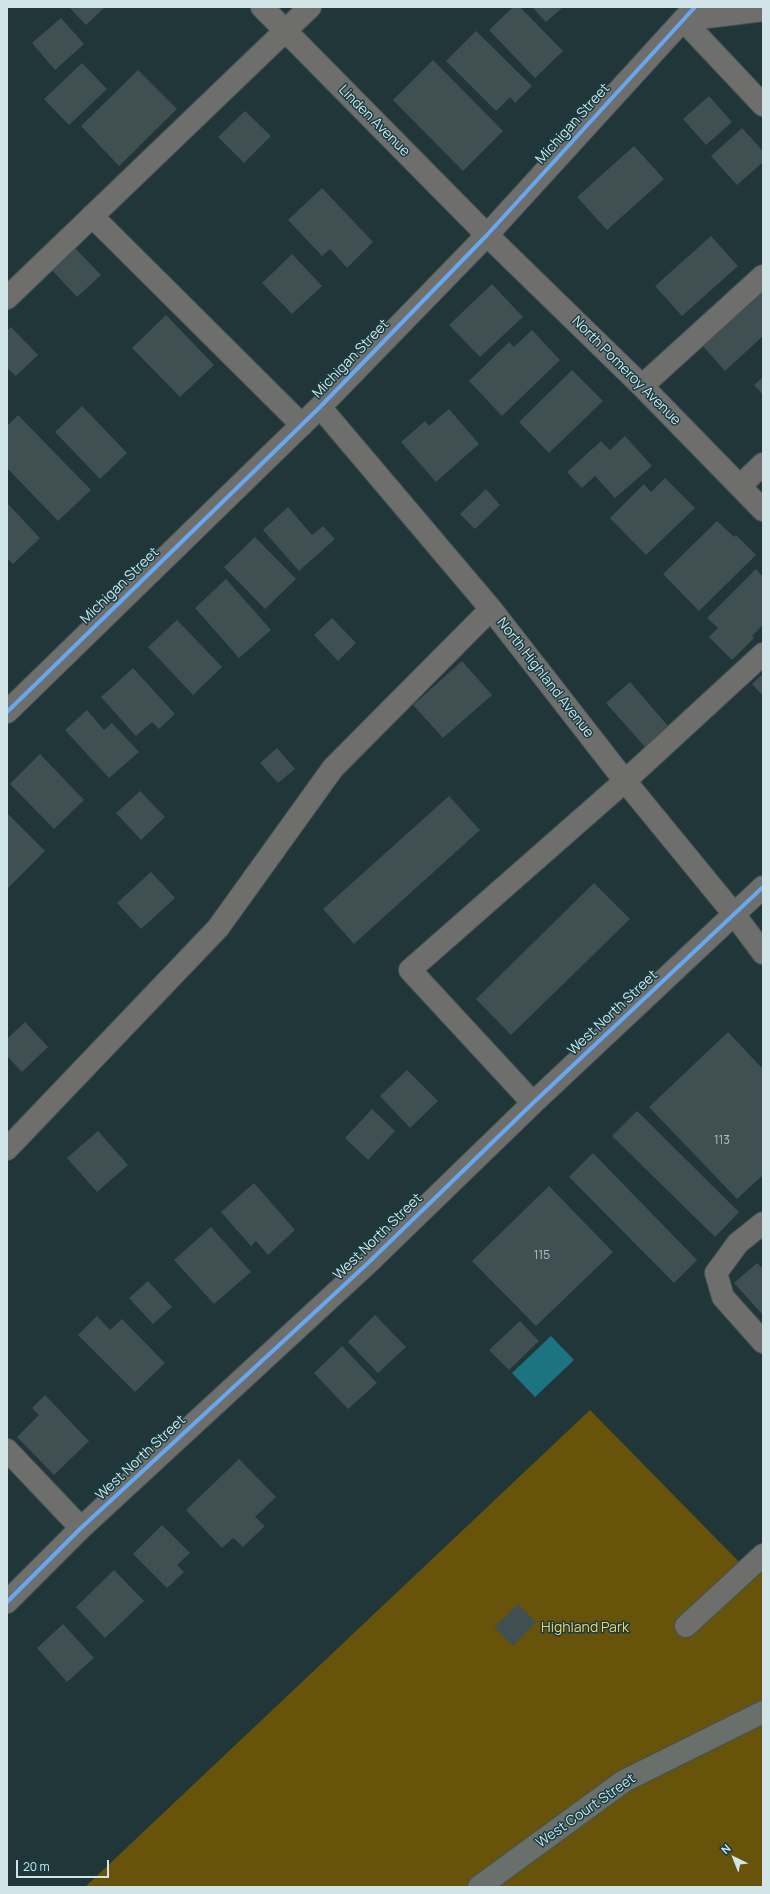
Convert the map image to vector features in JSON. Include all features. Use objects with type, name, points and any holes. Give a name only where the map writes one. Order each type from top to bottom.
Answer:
[{"type":"main road","name":"West Court Street","points":[[479,1887],[624,1781],[763,1712]]},
{"type":"street","name":"Linden Avenue","points":[[262,7],[487,235]]},
{"type":"street","points":[[7,298],[310,7]]},
{"type":"street","points":[[689,14],[763,10]]},
{"type":"street","points":[[689,14],[763,105]]},
{"type":"street","name":"Michigan Street","points":[[7,712],[320,407],[487,235],[689,14]]},
{"type":"street","points":[[92,216],[302,425]]},
{"type":"street","name":"North Pomeroy Avenue","points":[[487,235],[642,386],[763,510]]},
{"type":"street","points":[[642,386],[763,276]]},
{"type":"street","name":"North Highland Avenue","points":[[320,407],[491,609],[625,781],[734,914],[763,953]]},
{"type":"street","points":[[740,486],[763,464]]},
{"type":"street","points":[[7,1149],[218,928],[333,768],[491,609]]},
{"type":"street","points":[[533,1103],[410,970],[625,781],[763,654]]},
{"type":"street","name":"West North Street","points":[[7,1602],[81,1528],[368,1263],[533,1103],[763,887]]},
{"type":"street","points":[[763,1223],[738,1243],[716,1273],[722,1297],[763,1342]]},
{"type":"street","points":[[7,1450],[81,1528]]},
{"type":"street","points":[[686,1626],[763,1556]]},
{"type":"green space","name":"Highland Park","points":[[590,1410],[747,1570],[763,1555],[763,1887],[85,1887]]},
{"type":"water","points":[[551,1336],[574,1360],[535,1397],[512,1373]]},
{"type":"building","points":[[69,7],[105,7],[86,25]]},
{"type":"building","points":[[513,7],[520,7],[563,51],[535,78],[489,30]]},
{"type":"building","points":[[532,7],[563,7],[546,22]]},
{"type":"building","points":[[61,18],[84,44],[55,70],[32,43]]},
{"type":"building","points":[[476,31],[532,86],[515,103],[510,97],[496,111],[446,61]]},
{"type":"building","points":[[433,60],[503,131],[463,171],[393,100]]},
{"type":"building","points":[[82,63],[107,89],[69,125],[44,99]]},
{"type":"building","points":[[138,70],[177,109],[119,166],[81,126]]},
{"type":"building","points":[[709,96],[732,122],[706,145],[683,119]]},
{"type":"building","points":[[245,111],[271,136],[244,163],[218,137]]},
{"type":"building","points":[[742,128],[763,151],[763,162],[737,185],[711,156]]},
{"type":"building","points":[[634,146],[664,179],[607,230],[577,197]]},
{"type":"building","points":[[322,188],[373,242],[347,268],[330,249],[322,256],[288,220]]},
{"type":"building","points":[[711,236],[738,266],[682,316],[655,286]]},
{"type":"building","points":[[74,247],[101,275],[77,297],[51,269]]},
{"type":"building","points":[[292,254],[322,286],[292,314],[262,283]]},
{"type":"building","points":[[492,284],[523,317],[480,357],[449,325]]},
{"type":"building","points":[[763,288],[763,336],[725,371],[701,344]]},
{"type":"building","points":[[166,315],[214,365],[180,397],[132,348]]},
{"type":"building","points":[[11,327],[38,355],[16,376],[7,368],[7,331]]},
{"type":"building","points":[[532,330],[560,360],[502,416],[469,381],[509,342],[514,347]]},
{"type":"building","points":[[572,370],[603,401],[549,453],[519,422]]},
{"type":"building","points":[[763,377],[763,395],[754,385]]},
{"type":"building","points":[[82,406],[127,453],[100,479],[55,432]]},
{"type":"building","points":[[449,409],[479,444],[436,482],[401,442],[425,421],[429,426]]},
{"type":"building","points":[[18,415],[91,490],[58,521],[7,468],[7,426]]},
{"type":"building","points":[[625,436],[652,466],[615,498],[595,476],[582,488],[567,472],[601,441],[610,450]]},
{"type":"building","points":[[665,478],[695,508],[646,555],[610,518],[644,484],[651,492]]},
{"type":"building","points":[[486,489],[500,505],[475,529],[460,514]]},
{"type":"building","points":[[7,503],[40,538],[13,564],[7,558]]},
{"type":"building","points":[[288,507],[312,535],[323,526],[335,539],[299,571],[263,530]]},
{"type":"building","points":[[717,521],[734,537],[736,535],[756,555],[699,611],[663,574]]},
{"type":"building","points":[[255,537],[296,579],[265,609],[224,567]]},
{"type":"building","points":[[756,569],[763,577],[763,625],[752,636],[754,638],[732,660],[709,637],[718,628],[707,618]]},
{"type":"building","points":[[226,579],[271,630],[239,658],[195,608]]},
{"type":"building","points":[[332,618],[356,643],[338,661],[314,635]]},
{"type":"building","points":[[177,620],[222,667],[193,695],[148,647]]},
{"type":"building","points":[[462,661],[492,695],[443,738],[413,705]]},
{"type":"building","points":[[133,668],[175,714],[159,729],[152,722],[136,736],[101,697]]},
{"type":"building","points":[[763,674],[763,696],[752,684]]},
{"type":"building","points":[[630,682],[669,727],[645,747],[606,703]]},
{"type":"building","points":[[87,710],[104,730],[112,723],[139,752],[109,778],[65,730]]},
{"type":"building","points":[[277,748],[295,769],[278,783],[260,763]]},
{"type":"building","points":[[40,754],[84,800],[54,829],[10,784]]},
{"type":"building","points":[[140,791],[165,817],[141,840],[116,813]]},
{"type":"building","points":[[449,796],[480,830],[354,944],[323,909]]},
{"type":"building","points":[[7,813],[45,851],[7,889]]},
{"type":"building","points":[[151,872],[175,898],[141,929],[117,903]]},
{"type":"building","points":[[594,883],[630,919],[511,1035],[476,999]]},
{"type":"building","points":[[25,1022],[48,1047],[22,1072],[7,1056],[7,1039]]},
{"type":"building","points":[[728,1032],[763,1069],[763,1175],[737,1199],[649,1107]]},
{"type":"building","points":[[407,1070],[438,1101],[410,1128],[380,1096]]},
{"type":"building","points":[[372,1109],[395,1131],[368,1160],[345,1138]]},
{"type":"building","points":[[637,1111],[739,1212],[715,1237],[612,1136]]},
{"type":"building","points":[[98,1131],[128,1165],[97,1192],[67,1158]]},
{"type":"building","points":[[593,1153],[697,1260],[674,1283],[569,1177]]},
{"type":"building","points":[[254,1183],[295,1230],[268,1255],[256,1241],[251,1246],[221,1212]]},
{"type":"building","points":[[549,1186],[613,1252],[536,1326],[472,1261]]},
{"type":"building","points":[[211,1227],[251,1272],[214,1304],[174,1260]]},
{"type":"building","points":[[757,1263],[763,1269],[763,1315],[734,1283]]},
{"type":"building","points":[[148,1281],[172,1307],[153,1324],[129,1298]]},
{"type":"building","points":[[375,1315],[406,1347],[378,1373],[348,1342]]},
{"type":"building","points":[[97,1316],[110,1330],[122,1319],[165,1363],[135,1392],[78,1335]]},
{"type":"building","points":[[520,1321],[539,1341],[509,1370],[489,1350]]},
{"type":"building","points":[[342,1346],[377,1383],[348,1409],[314,1373]]},
{"type":"building","points":[[45,1395],[89,1441],[54,1475],[17,1437],[39,1415],[32,1408]]},
{"type":"building","points":[[239,1459],[276,1497],[255,1517],[265,1526],[243,1547],[233,1538],[222,1548],[186,1510]]},
{"type":"building","points":[[162,1525],[190,1553],[177,1565],[184,1572],[167,1588],[133,1554]]},
{"type":"building","points":[[114,1570],[144,1601],[105,1638],[76,1607]]},
{"type":"building","points":[[518,1604],[536,1622],[513,1646],[494,1627]]},
{"type":"building","points":[[63,1624],[94,1658],[67,1682],[37,1648]]},
{"type":"cycle path","points":[[7,712],[320,407],[487,235],[695,7]]},
{"type":"cycle path","points":[[7,1602],[81,1528],[368,1263],[533,1103],[763,887]]}]
